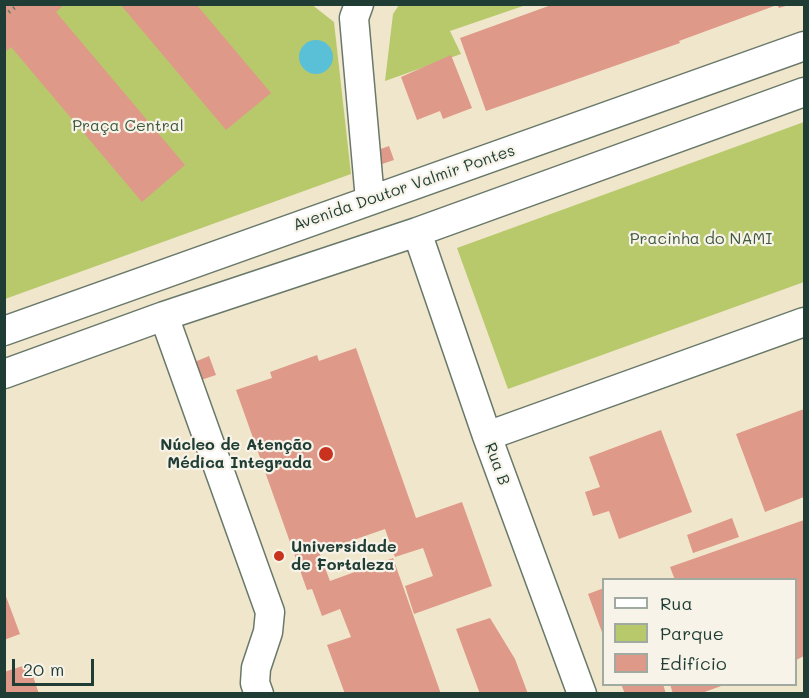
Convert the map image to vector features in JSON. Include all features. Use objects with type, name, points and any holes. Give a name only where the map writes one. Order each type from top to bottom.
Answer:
[{"type":"street","points":[[359,4],[354,18],[370,200]]},
{"type":"street","name":"Avenida Doutor Valmir Pontes","points":[[4,331],[804,46]]},
{"type":"street","points":[[4,374],[164,316],[417,232],[804,92]]},
{"type":"street","name":"Rua B","points":[[417,232],[487,436],[582,693]]},
{"type":"street","points":[[164,316],[270,612],[268,632],[256,668],[255,683],[259,693]]},
{"type":"street","points":[[487,436],[804,322]]},
{"type":"path","points":[[4,16],[18,4]]},
{"type":"green space","name":"Praça Central","points":[[311,4],[334,22],[351,174],[5,299],[5,5]]},
{"type":"green space","points":[[399,5],[526,5],[450,31],[461,54],[385,81],[393,14]]},
{"type":"green space","name":"Pracinha do NAMI","points":[[804,122],[804,282],[508,389],[457,248]]},
{"type":"water","points":[[316,40],[328,45],[333,57],[328,69],[316,74],[304,69],[299,57],[304,45]]},
{"type":"building","points":[[4,4],[65,4],[56,12],[185,165],[142,202],[11,47],[4,53]]},
{"type":"building","points":[[120,4],[196,4],[271,93],[226,130]]},
{"type":"building","points":[[554,4],[789,5],[779,8],[777,5],[679,41],[680,43],[486,111],[460,38]]},
{"type":"building","points":[[451,55],[472,108],[443,119],[440,111],[417,120],[401,77]]},
{"type":"building","points":[[389,146],[394,160],[379,165],[375,151]]},
{"type":"building","points":[[356,348],[416,518],[462,502],[492,586],[414,614],[405,586],[433,576],[423,548],[395,557],[385,529],[319,552],[330,581],[393,558],[441,694],[345,694],[327,645],[351,637],[340,609],[322,616],[312,589],[307,590],[236,390],[272,378],[270,372],[317,355],[319,361]]},
{"type":"building","points":[[209,356],[216,375],[198,381],[192,363]]},
{"type":"building","points":[[804,409],[804,497],[765,512],[736,434]]},
{"type":"building","points":[[661,430],[692,512],[619,539],[609,511],[593,516],[585,492],[600,487],[589,457]]},
{"type":"building","points":[[732,518],[739,537],[693,553],[687,535]]},
{"type":"building","points":[[804,520],[804,656],[797,660],[797,578],[674,578],[670,567]]},
{"type":"building","points":[[602,589],[602,632],[588,594]]},
{"type":"building","points":[[4,591],[20,634],[4,640]]},
{"type":"building","points":[[490,618],[515,659],[528,694],[480,694],[456,629]]},
{"type":"building","points":[[29,664],[39,694],[4,694],[4,672]]},
{"type":"building","points":[[622,686],[664,686],[666,694],[625,694]]},
{"type":"building","points":[[671,686],[721,686],[699,694],[673,694]]},
{"type":"place","name":"Núcleo de Atenção Médica Integrada","points":[[326,454]]},
{"type":"place","name":"Universidade de Fortaleza","points":[[279,556]]}]
